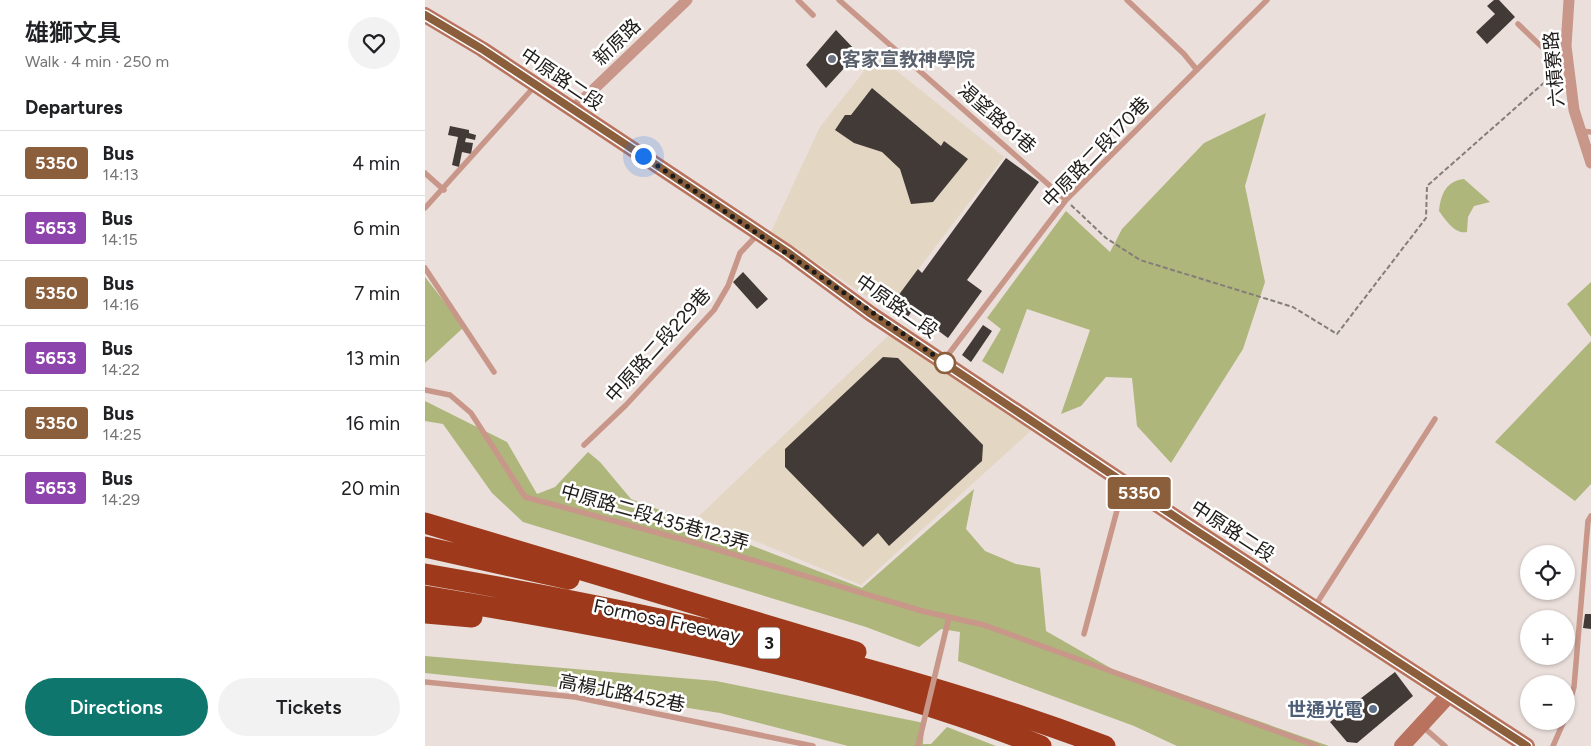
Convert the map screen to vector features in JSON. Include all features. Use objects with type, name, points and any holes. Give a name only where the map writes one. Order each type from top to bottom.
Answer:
[{"type":"highway","points":[[425,523],[895,664],[1058,728]]},
{"type":"highway","points":[[425,548],[675,599]]},
{"type":"highway","name":"Formosa Freeway","points":[[425,574],[561,598],[788,648],[903,679],[1058,728],[1105,746]]},
{"type":"highway","name":"Formosa Freeway","points":[[425,596],[601,628],[754,659],[875,691],[988,725],[1041,746]]},
{"type":"highway","points":[[425,612],[601,628]]},
{"type":"street","name":"新原路","points":[[572,110],[687,0]]},
{"type":"street","name":"六槓寮路","points":[[1569,0],[1566,76],[1574,110],[1586,131],[1591,163]]},
{"type":"street","name":"中原路二段","points":[[425,15],[482,49],[759,233],[943,362],[1124,483],[1527,746]]},
{"type":"street","points":[[1402,746],[1448,696]]},
{"type":"lane","points":[[798,0],[813,15]]},
{"type":"lane","name":"渴望路81巷","points":[[839,0],[1031,166],[1066,200]]},
{"type":"lane","points":[[1127,0],[1184,54],[1197,70]]},
{"type":"lane","name":"中原路二段170巷","points":[[943,362],[1066,200],[1267,0]]},
{"type":"lane","points":[[1518,24],[1566,76]]},
{"type":"lane","points":[[425,208],[444,190],[535,85]]},
{"type":"lane","points":[[425,173],[444,190]]},
{"type":"lane","name":"中原路二段229巷","points":[[584,445],[626,405],[714,310],[728,286],[739,253],[759,233]]},
{"type":"lane","points":[[425,268],[494,372]]},
{"type":"lane","name":"中原路二段435巷123弄","points":[[425,390],[450,395],[471,413],[525,497],[692,542],[922,611],[984,625],[1317,746]]},
{"type":"lane","points":[[1314,608],[1435,419]]},
{"type":"lane","points":[[1084,634],[1124,483]]},
{"type":"lane","points":[[1575,675],[1588,521],[1591,516]]},
{"type":"lane","points":[[918,746],[949,617]]},
{"type":"lane","name":"高楊北路452巷","points":[[425,682],[575,697],[813,746]]},
{"type":"lane","points":[[1422,726],[1445,746]]},
{"type":"lane","points":[[1553,746],[1561,730]]},
{"type":"path","points":[[1066,200],[1106,238],[1140,260],[1293,306],[1337,334],[1426,218],[1427,186],[1555,73],[1566,76]]},
{"type":"shaded area","points":[[877,55],[1004,157],[887,310],[771,232],[820,127]]},
{"type":"shaded area","points":[[889,335],[1034,428],[861,585],[698,517]]},
{"type":"green space","points":[[1266,113],[1245,186],[1265,282],[1243,349],[1171,463],[1137,426],[1132,378],[1106,377],[1081,406],[1061,414],[1090,330],[1027,309],[1003,374],[982,361],[1001,329],[987,318],[1066,211],[1110,252],[1122,229],[1204,143]]},
{"type":"green space","points":[[1464,179],[1490,202],[1474,206],[1468,217],[1467,232],[1454,229],[1439,211],[1445,189],[1453,182]]},
{"type":"green space","points":[[425,277],[464,327],[425,363]]},
{"type":"green space","points":[[1591,282],[1591,337],[1567,304]]},
{"type":"green space","points":[[1591,341],[1591,484],[1575,501],[1495,442]]},
{"type":"green space","points":[[425,401],[507,442],[537,494],[555,487],[588,452],[600,462],[631,499],[862,588],[974,489],[966,529],[985,551],[1016,564],[1040,568],[1046,631],[1114,670],[1329,746],[1177,746],[1134,726],[958,661],[960,632],[941,629],[919,647],[866,627],[523,522],[492,493],[443,424],[425,421]]},
{"type":"green space","points":[[425,656],[716,681],[924,723],[923,744],[931,744],[947,727],[996,746],[848,746],[720,713],[549,686],[425,673]]},
{"type":"building","points":[[1494,0],[1499,0],[1515,17],[1487,44],[1476,32],[1495,14],[1487,6]]},
{"type":"building","name":"客家宣教神學院","points":[[836,30],[858,53],[826,88],[806,65]]},
{"type":"building","points":[[872,88],[941,146],[944,141],[968,159],[933,202],[911,204],[900,169],[882,152],[854,143],[835,130],[845,115],[851,115]]},
{"type":"building","points":[[450,126],[469,130],[469,133],[476,135],[475,140],[466,138],[465,142],[473,143],[471,154],[462,152],[459,167],[452,165],[458,137],[448,135]]},
{"type":"building","points":[[1006,158],[1039,182],[967,280],[982,291],[948,338],[912,311],[906,320],[889,308],[918,269],[922,273]]},
{"type":"building","points":[[743,272],[768,299],[757,309],[733,282]]},
{"type":"building","points":[[983,325],[992,331],[971,362],[962,355]]},
{"type":"building","points":[[883,357],[898,358],[983,445],[982,461],[889,546],[878,533],[863,547],[785,467],[785,449]]},
{"type":"building","points":[[1585,614],[1591,614],[1591,629],[1583,628]]},
{"type":"building","name":"世通光電","points":[[1395,672],[1413,696],[1357,743],[1347,742],[1330,722]]},
{"type":"bus line","name":"5350","points":[[425,15],[482,49],[787,252],[871,314],[1186,524],[1433,687],[1527,746]]},
{"type":"place","name":"客家宣教神學院","points":[[832,59]]},
{"type":"place","name":"世通光電","points":[[1373,709]]},
{"type":"route","points":[[643,156],[787,252],[871,314],[945,363]]}]
